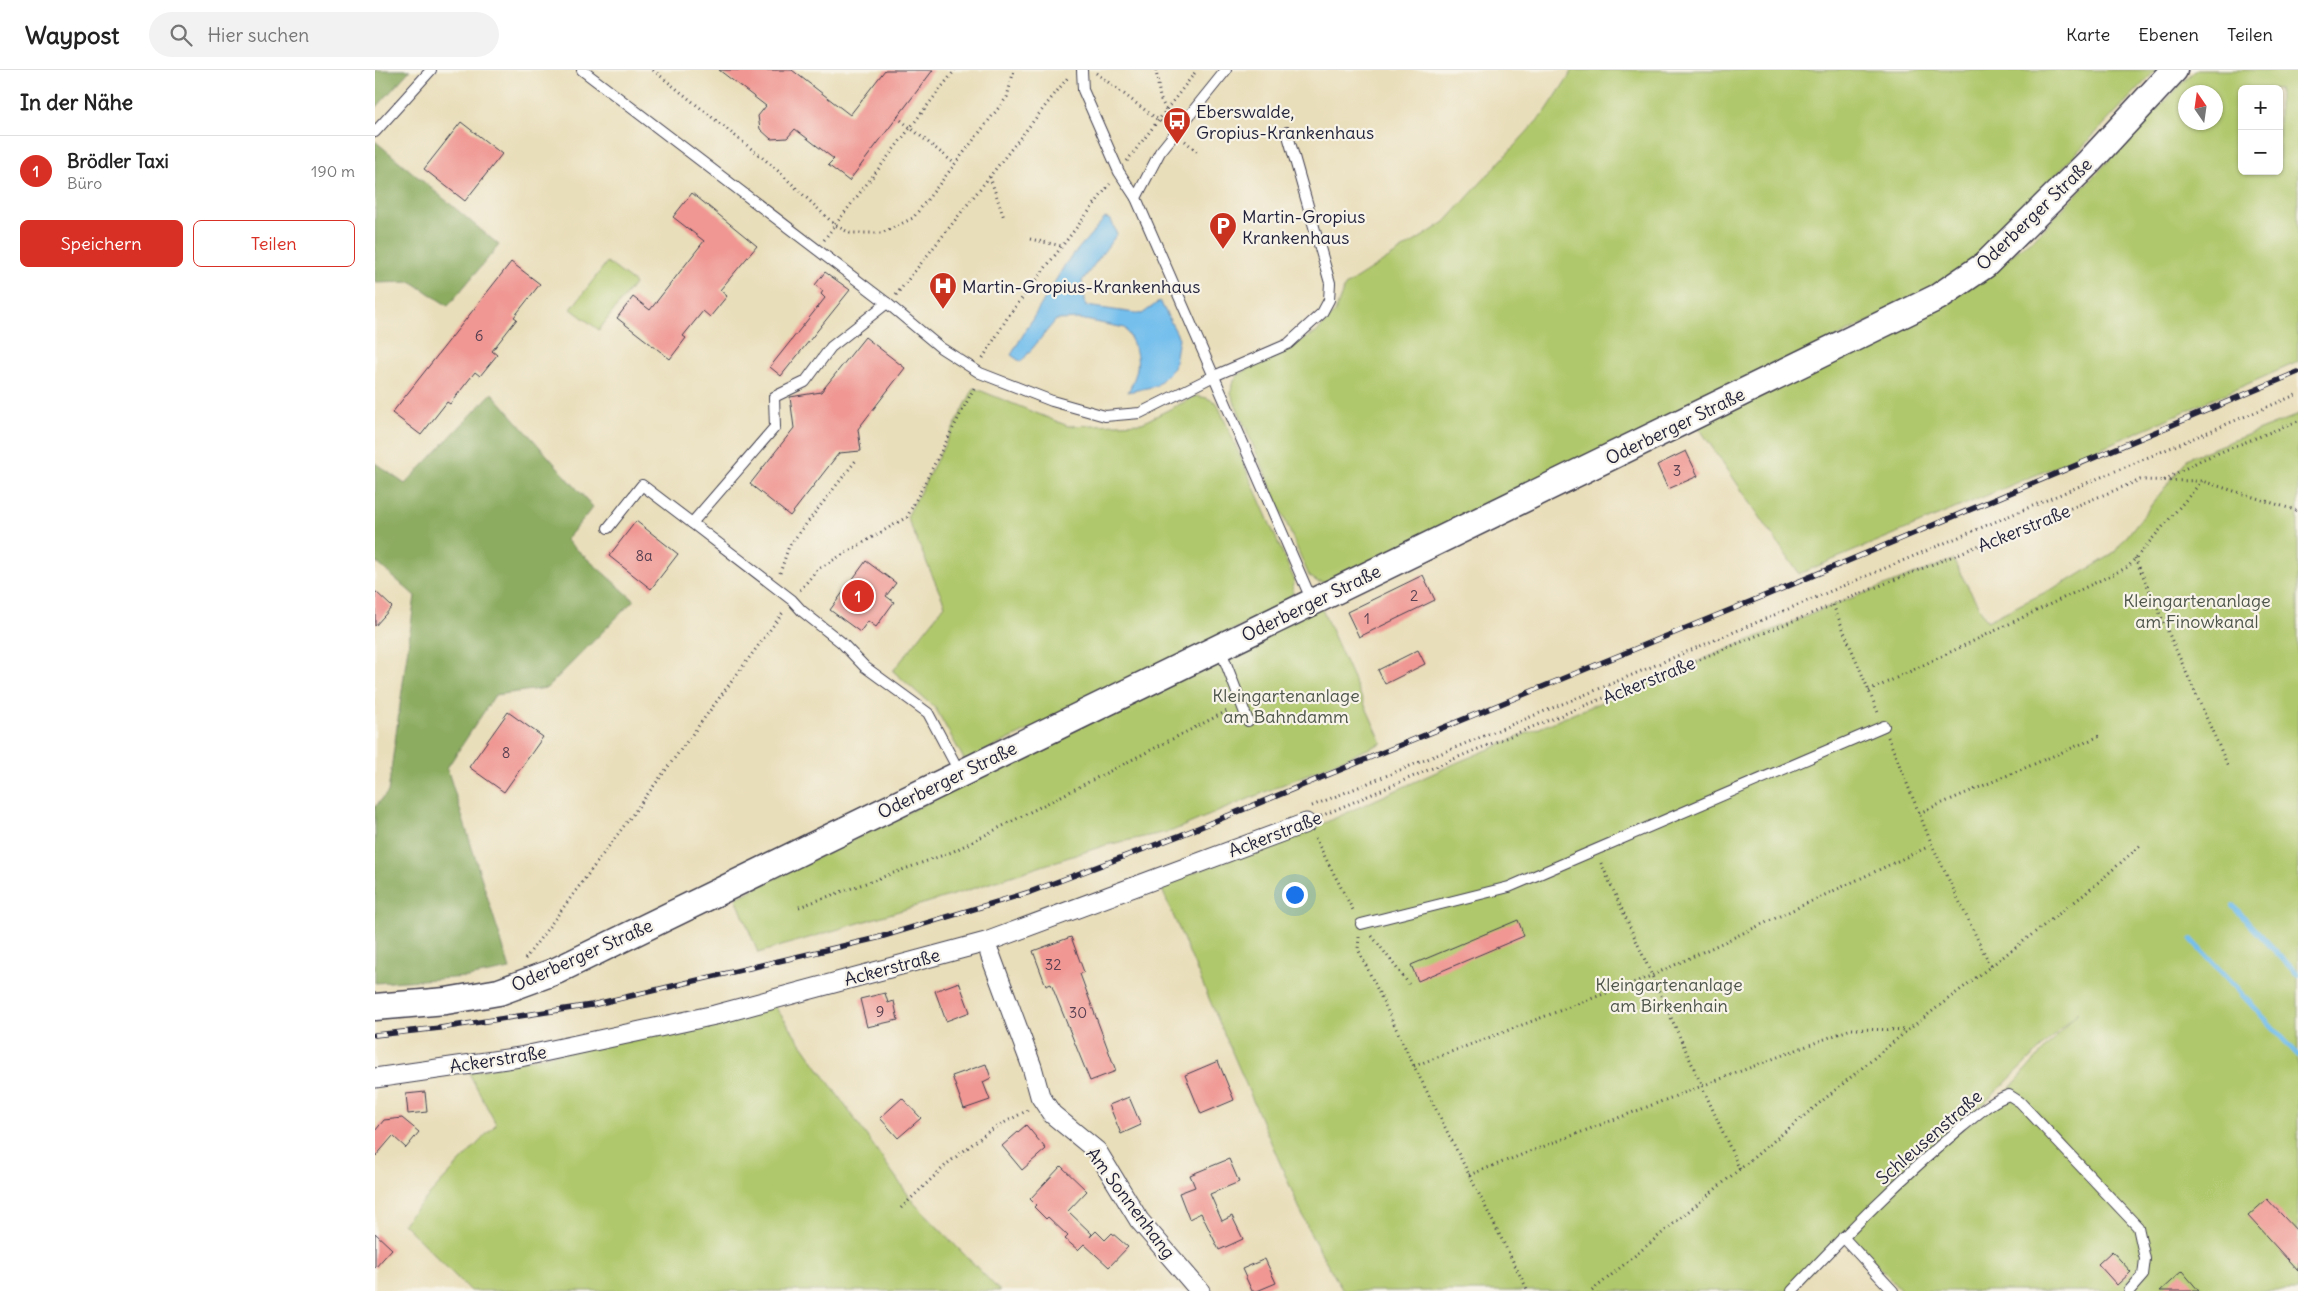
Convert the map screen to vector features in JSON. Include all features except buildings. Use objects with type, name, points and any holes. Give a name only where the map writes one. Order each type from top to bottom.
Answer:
[{"type":"main road","name":"Oderberger Straße","points":[[375,1007],[473,997],[499,992],[556,970],[1939,297],[1985,265],[2088,163],[2174,70]]},
{"type":"street","name":"Ackerstraße","points":[[375,1078],[520,1057],[697,1019],[986,942],[1306,816]]},
{"type":"street","name":"Am Sonnenhang","points":[[990,954],[1044,1101],[1052,1114],[1097,1151],[1139,1220],[1200,1291]]},
{"type":"lane","points":[[375,132],[431,70]]},
{"type":"lane","points":[[582,70],[887,304],[941,348],[980,373],[1052,401],[1105,416],[1140,413],[1214,376],[1288,344],[1322,313],[1329,300],[1330,283],[1287,132]]},
{"type":"lane","points":[[1082,70],[1083,90],[1119,172],[1136,198],[1312,602]]},
{"type":"lane","points":[[1136,198],[1160,152],[1226,70]]},
{"type":"lane","points":[[692,524],[775,427],[774,397],[805,382],[831,348],[887,304]]},
{"type":"lane","points":[[608,528],[642,485],[776,587],[802,611],[841,642],[865,667],[928,714],[960,774]]},
{"type":"lane","points":[[1220,647],[1248,721]]},
{"type":"lane","points":[[1361,924],[1509,887],[1884,726]]},
{"type":"lane","name":"Schleusenstraße","points":[[1792,1291],[1843,1237],[1943,1143],[1997,1099],[2009,1095],[2020,1102],[2138,1227],[2145,1259],[2143,1275],[2129,1291]]},
{"type":"lane","points":[[1843,1237],[1893,1291]]},
{"type":"path","points":[[653,70],[775,167],[835,225],[851,233],[865,234],[882,233],[898,227],[913,218],[1007,97],[1014,70]]},
{"type":"path","points":[[817,251],[955,70]]},
{"type":"path","points":[[887,304],[903,288],[1073,70]]},
{"type":"path","points":[[1155,70],[1160,98],[1166,110]]},
{"type":"path","points":[[523,963],[792,600],[818,569],[907,517],[974,388],[982,361],[1009,315],[1197,70]]},
{"type":"path","points":[[1097,73],[1175,132],[1200,154]]},
{"type":"path","points":[[897,117],[955,164]]},
{"type":"path","points":[[990,178],[1004,218]]},
{"type":"path","points":[[1030,239],[1062,246]]},
{"type":"path","points":[[1409,984],[1377,941],[1361,924],[1306,816],[1612,684],[2298,394]]},
{"type":"path","points":[[2163,481],[2201,460],[2298,421]]},
{"type":"path","points":[[776,587],[789,546],[857,459]]},
{"type":"path","name":"Ackerstraße","points":[[1306,816],[1456,758],[2140,480],[2163,481]]},
{"type":"path","points":[[2163,481],[2202,481],[2298,511]]},
{"type":"path","points":[[1869,691],[2128,566],[2202,481]]},
{"type":"path","points":[[2135,558],[2228,766]]},
{"type":"path","points":[[1833,605],[1919,813],[1991,967]]},
{"type":"path","points":[[799,907],[952,852],[1241,704]]},
{"type":"path","points":[[1919,813],[2100,736]]},
{"type":"path","points":[[1592,1291],[1907,1030],[2086,893],[2141,844]]},
{"type":"path","points":[[1414,1066],[1651,976],[1933,845]]},
{"type":"path","points":[[1595,849],[1740,1170]]},
{"type":"path","points":[[1361,924],[1358,949],[1414,1066],[1528,1291]]},
{"type":"path","points":[[1469,1175],[1851,1029],[1907,1030]]},
{"type":"path","points":[[901,1208],[947,1164],[989,1130],[1044,1101]]},
{"type":"green space","points":[[375,70],[410,70],[375,109]]},
{"type":"green space","points":[[1573,70],[2156,70],[1978,256],[1926,293],[1338,583],[1318,582],[1309,576],[1231,394],[1232,384],[1237,376],[1256,364],[1316,333],[1335,312],[1345,286],[1445,222],[1546,111]]},
{"type":"green space","points":[[2195,70],[2298,70],[2298,362],[2117,441],[1799,574],[1697,425],[1989,271],[2034,239],[2178,88],[2178,130],[2223,130],[2223,85],[2181,85]]},
{"type":"green space","points":[[375,141],[499,245],[448,306],[412,282],[375,283]]},
{"type":"green space","points":[[607,262],[635,283],[599,330],[571,309]]},
{"type":"green space","points":[[974,388],[1068,426],[1142,423],[1196,396],[1207,398],[1217,403],[1294,579],[1293,594],[1286,604],[965,761],[936,709],[893,671],[945,605],[907,517]]},
{"type":"green space","points":[[492,393],[593,507],[566,540],[634,600],[547,688],[495,695],[447,768],[510,969],[468,977],[375,983],[375,807],[388,792],[415,596],[375,561],[375,463],[405,484]]},
{"type":"green space","name":"Kleingartenanlage am Birkenhain","points":[[2298,415],[2298,1291],[1902,1291],[1848,1233],[1792,1291],[1343,1291],[1311,1235],[1160,885],[1309,830],[1456,763],[1833,605],[1953,560],[1987,621],[2072,579],[2113,554],[2188,458]],"holes":[[[2078,1012],[1994,1106],[1947,1140]]]},
{"type":"green space","name":"Kleingartenanlage am Bahndamm","points":[[1321,607],[1382,743],[1172,831],[1106,845],[953,895],[758,953],[736,898]]},
{"type":"green space","points":[[774,1005],[914,1203],[1000,1291],[470,1291],[403,1223],[496,1124],[469,1073]]},
{"type":"water","points":[[1105,218],[1111,220],[1117,234],[1082,281],[1086,306],[1142,314],[1160,301],[1179,338],[1174,368],[1156,386],[1128,392],[1136,374],[1137,360],[1134,345],[1125,328],[1080,319],[1056,320],[1021,362],[1011,355],[1066,263]]},
{"type":"waterway","points":[[2233,906],[2298,975]]},
{"type":"waterway","points":[[2192,940],[2298,1055]]},
{"type":"railway","points":[[375,1035],[440,1028],[592,1005],[877,938],[1030,892],[1181,835],[1769,594],[2298,372]]},
{"type":"place","name":"Eberswalde, Gropius-Krankenhaus","points":[[1177,145]]},
{"type":"place","name":"Martin-Gropius Krankenhaus","points":[[1223,250]]},
{"type":"place","name":"Martin-Gropius-Krankenhaus","points":[[943,310]]},
{"type":"place","name":"Brödler Taxi","points":[[858,596]]},
{"type":"park label","name":"Kleingartenanlage am Finowkanal","points":[[2197,610]]}]
